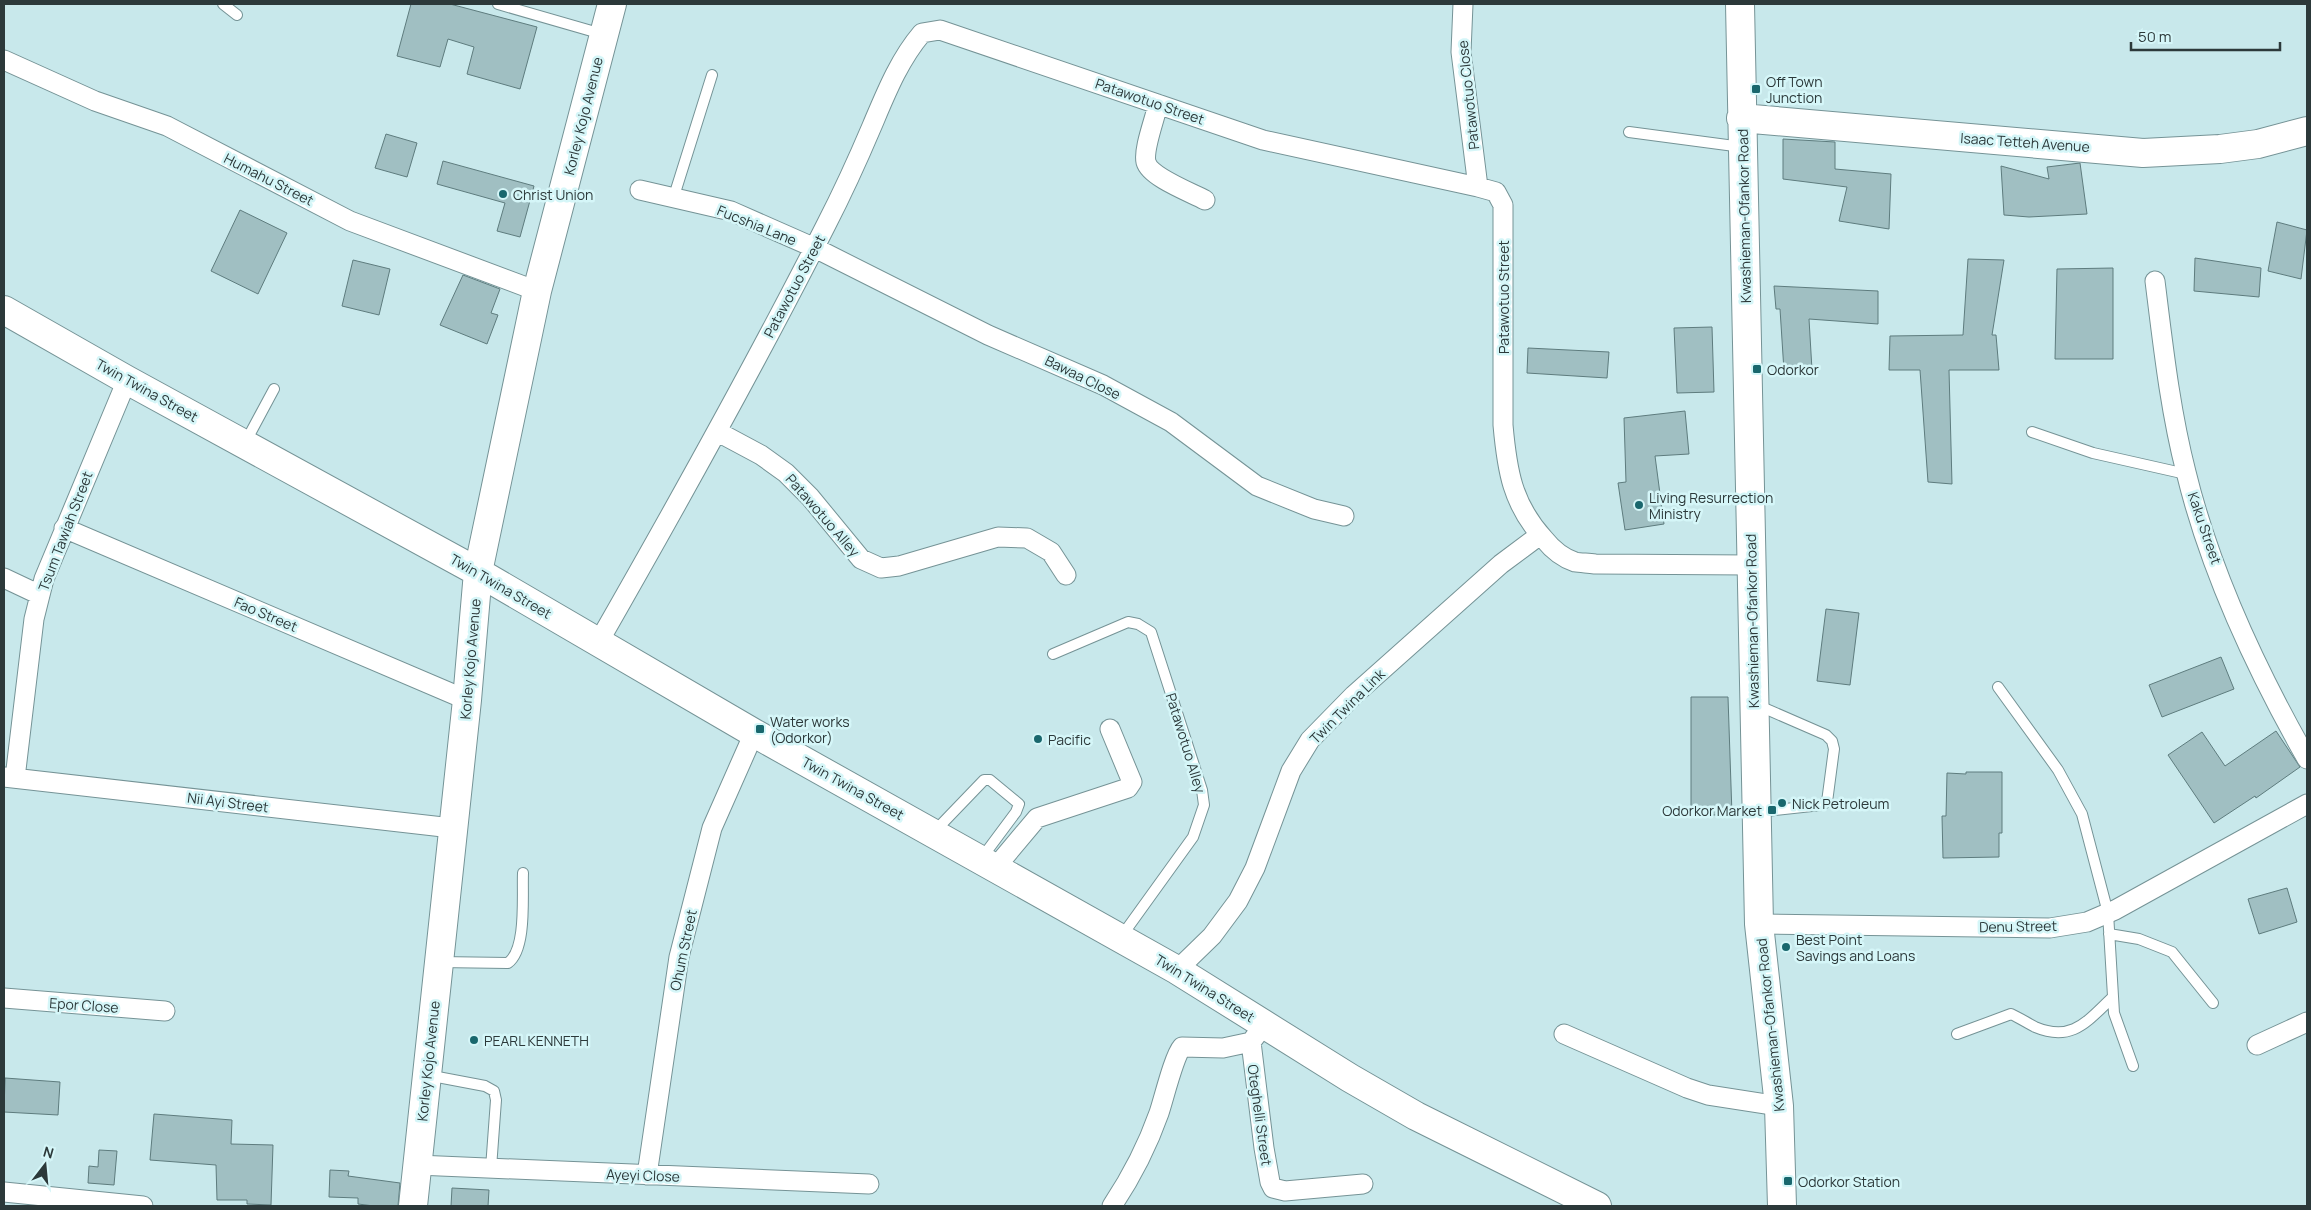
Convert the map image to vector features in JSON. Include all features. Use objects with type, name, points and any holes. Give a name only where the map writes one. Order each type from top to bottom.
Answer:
[{"type":"main road","name":"Korley Kojo Avenue","points":[[413,1206],[467,700],[478,572],[537,291],[612,4]]},
{"type":"main road","name":"Kwashieman-Ofankor Road","points":[[1740,4],[1750,565],[1759,924],[1779,1106],[1782,1206]]},
{"type":"main road","name":"Isaac Tetteh Avenue","points":[[1741,118],[2143,153],[2181,153],[2230,148],[2258,144],[2307,131]]},
{"type":"main road","name":"Twin Twina Street","points":[[4,310],[127,380],[478,572],[754,733],[1178,970],[1257,1034],[1597,1206]]},
{"type":"street","name":"Patawotuo Close","points":[[1463,4],[1461,52],[1478,186]]},
{"type":"street","name":"Patawotuo Street","points":[[598,643],[718,432],[846,187],[893,78],[911,45],[922,33],[940,30],[1263,140],[1478,186],[1496,192],[1503,205],[1503,425],[1506,457],[1512,486],[1524,514],[1554,551],[1574,561],[1595,564],[1750,565]]},
{"type":"street","name":"Humahu Street","points":[[4,60],[95,101],[167,126],[350,221],[537,291]]},
{"type":"street","points":[[1158,104],[1147,148],[1146,161],[1148,167],[1151,172],[1205,200]]},
{"type":"street","name":"Fucshia Lane","points":[[640,190],[674,196],[731,211],[814,248]]},
{"type":"street","name":"Bawaa Close","points":[[814,248],[988,335],[1103,385],[1171,422],[1257,486],[1314,509],[1344,516]]},
{"type":"street","name":"Kaku Street","points":[[2155,281],[2165,360],[2186,474],[2210,548],[2251,654],[2278,708],[2307,758]]},
{"type":"street","name":"Tsum Tawiah Street","points":[[10,777],[34,619],[40,595],[64,528],[127,380]]},
{"type":"street","name":"Patawotuo Alley","points":[[718,432],[761,455],[786,473],[810,497],[861,559],[880,568],[899,566],[998,537],[1027,538],[1051,552],[1066,575]]},
{"type":"street","name":"Fao Street","points":[[64,528],[467,700]]},
{"type":"street","name":"Twin Twina Link","points":[[1178,970],[1212,936],[1238,901],[1255,868],[1291,771],[1310,740],[1354,695],[1501,564],[1540,535]]},
{"type":"street","points":[[4,578],[40,595]]},
{"type":"street","points":[[987,864],[1037,818],[1128,788],[1132,782],[1110,729]]},
{"type":"street","name":"Ohum Street","points":[[646,1175],[679,957],[712,828],[754,733]]},
{"type":"street","name":"Nii Ayi Street","points":[[10,777],[452,828]]},
{"type":"street","name":"Denu Street","points":[[1759,924],[2050,928],[2087,922],[2108,913],[2307,804]]},
{"type":"street","name":"Epor Close","points":[[4,998],[165,1011]]},
{"type":"street","points":[[2257,1045],[2307,1022]]},
{"type":"street","points":[[1112,1206],[1135,1172],[1173,1074],[1177,1053],[1182,1047],[1223,1048],[1257,1034]]},
{"type":"street","name":"Oteghelli Street","points":[[1257,1034],[1262,1140],[1270,1182],[1273,1188],[1285,1190],[1364,1184]]},
{"type":"street","points":[[1564,1034],[1604,1053],[1708,1095],[1779,1106]]},
{"type":"street","name":"Ayeyi Close","points":[[417,1165],[869,1184]]},
{"type":"street","points":[[4,1192],[143,1206]]},
{"type":"lane","points":[[223,4],[237,15]]},
{"type":"lane","points":[[498,4],[604,35]]},
{"type":"lane","points":[[674,196],[712,75]]},
{"type":"lane","points":[[1629,132],[1742,148]]},
{"type":"lane","points":[[244,444],[274,389]]},
{"type":"lane","points":[[2032,432],[2092,453],[2186,474]]},
{"type":"lane","name":"Patawotuo Alley","points":[[1053,654],[1128,622],[1138,624],[1150,632],[1202,790],[1204,805],[1192,837],[1121,938]]},
{"type":"lane","points":[[1998,687],[2058,770],[2082,814],[2108,913],[2114,1013],[2133,1066]]},
{"type":"lane","points":[[1754,704],[1826,735],[1832,742],[1834,749],[1827,802],[1821,805],[1756,812]]},
{"type":"lane","points":[[933,833],[984,780],[990,780],[1019,804],[987,864]]},
{"type":"lane","points":[[438,962],[508,963],[514,958],[520,940],[523,873]]},
{"type":"lane","points":[[2109,934],[2139,939],[2172,952],[2213,1003]]},
{"type":"lane","points":[[1956,1034],[2011,1014],[2048,1031],[2072,1031],[2080,1028],[2113,997]]},
{"type":"lane","points":[[426,1075],[485,1086],[494,1091],[496,1100],[491,1168]]},
{"type":"building","points":[[411,4],[450,4],[537,27],[520,89],[467,74],[474,47],[448,39],[440,67],[397,56]]},
{"type":"building","points":[[386,134],[417,143],[407,177],[375,168]]},
{"type":"building","points":[[1783,139],[1835,142],[1835,169],[1891,174],[1889,229],[1839,221],[1847,187],[1783,179]]},
{"type":"building","name":"Christ Union","points":[[443,161],[534,186],[520,237],[497,231],[505,203],[437,184]]},
{"type":"building","points":[[2080,163],[2087,214],[2029,217],[2004,215],[2001,166],[2049,179],[2047,167]]},
{"type":"building","points":[[240,210],[287,233],[258,294],[211,271]]},
{"type":"building","points":[[2277,222],[2307,230],[2301,279],[2268,271]]},
{"type":"building","points":[[2195,258],[2261,268],[2259,297],[2194,291]]},
{"type":"building","points":[[1968,259],[2004,260],[1992,335],[1996,335],[1999,370],[1949,370],[1952,484],[1928,482],[1920,370],[1889,370],[1890,336],[1963,335]]},
{"type":"building","points":[[353,260],[390,269],[379,315],[342,306]]},
{"type":"building","points":[[2113,268],[2113,359],[2055,359],[2057,269]]},
{"type":"building","points":[[463,275],[500,289],[491,313],[498,315],[487,344],[440,325]]},
{"type":"building","points":[[1774,286],[1878,291],[1878,324],[1809,319],[1812,370],[1784,371],[1780,309],[1776,309]]},
{"type":"building","points":[[1712,327],[1714,392],[1677,393],[1674,328]]},
{"type":"building","points":[[1528,348],[1609,352],[1607,378],[1527,373]]},
{"type":"building","points":[[1685,411],[1689,454],[1655,456],[1664,524],[1625,530],[1618,483],[1626,482],[1624,418]]},
{"type":"building","points":[[1826,609],[1859,613],[1850,685],[1817,681]]},
{"type":"building","points":[[2221,657],[2234,689],[2162,717],[2149,685]]},
{"type":"building","points":[[1691,697],[1728,697],[1732,815],[1691,815]]},
{"type":"building","points":[[2276,731],[2300,767],[2256,798],[2255,796],[2214,823],[2168,755],[2202,732],[2225,766]]},
{"type":"building","points":[[1966,772],[2002,772],[2002,833],[1999,833],[1999,857],[1943,858],[1942,816],[1946,816],[1947,773],[1966,774]]},
{"type":"building","points":[[2287,888],[2297,922],[2259,934],[2248,899]]},
{"type":"building","points":[[5,1078],[60,1082],[58,1115],[4,1112]]},
{"type":"building","points":[[154,1114],[232,1120],[231,1144],[273,1145],[271,1205],[247,1204],[247,1200],[217,1200],[216,1165],[150,1160]]},
{"type":"building","points":[[99,1150],[117,1151],[114,1185],[88,1183],[89,1166],[98,1167]]},
{"type":"building","points":[[330,1170],[349,1171],[348,1176],[400,1183],[398,1206],[358,1204],[358,1198],[329,1197]]},
{"type":"building","points":[[452,1188],[489,1190],[488,1206],[451,1206]]},
{"type":"place","name":"Off Town Junction","points":[[1756,89]]},
{"type":"place","name":"Christ Union","points":[[503,194]]},
{"type":"place","name":"Odorkor","points":[[1757,369]]},
{"type":"place","name":"Living Resurrection Ministry","points":[[1639,505]]},
{"type":"place","name":"Water works (Odorkor)","points":[[760,729]]},
{"type":"place","name":"Pacific","points":[[1038,739]]},
{"type":"place","name":"Nick Petroleum","points":[[1782,803]]},
{"type":"place","name":"Odorkor Market","points":[[1772,810]]},
{"type":"place","name":"Best Point Savings and Loans","points":[[1786,947]]},
{"type":"place","name":"PEARL KENNETH","points":[[474,1040]]},
{"type":"place","name":"Odorkor Station","points":[[1788,1181]]}]
